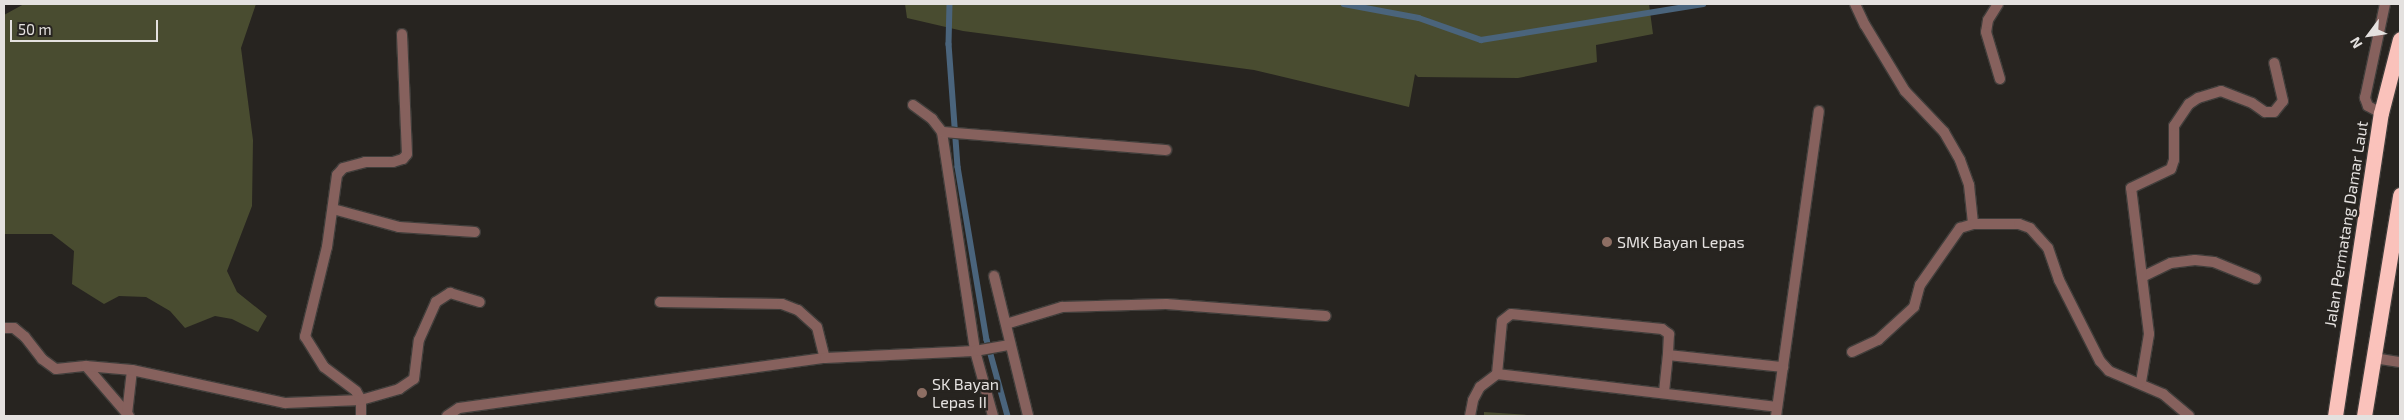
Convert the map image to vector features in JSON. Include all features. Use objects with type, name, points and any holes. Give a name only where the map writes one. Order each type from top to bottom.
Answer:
[{"type":"highway","name":"Jalan Permatang Damar Laut","points":[[2335,416],[2381,114],[2400,39]]},
{"type":"highway","points":[[2364,416],[2397,234],[2400,195]]},
{"type":"street","points":[[1855,4],[1865,25],[1906,91],[1944,132],[1960,160],[1969,185],[1973,224]]},
{"type":"street","points":[[1998,4],[1988,20],[1986,32],[2000,80]]},
{"type":"street","points":[[2381,114],[2368,106],[2365,98],[2385,4]]},
{"type":"street","points":[[361,416],[361,400],[356,391],[324,367],[305,337],[327,247],[337,176],[343,168],[365,162],[403,160],[407,154],[402,34]]},
{"type":"street","points":[[2141,382],[2149,334],[2131,188],[2171,169],[2174,160],[2174,126],[2189,104],[2198,98],[2221,91],[2252,103],[2264,112],[2274,112],[2283,101],[2274,63]]},
{"type":"street","points":[[913,105],[932,119],[942,132],[978,350],[993,416]]},
{"type":"street","points":[[1496,374],[1664,392],[1777,411],[1819,111]]},
{"type":"street","points":[[942,132],[1166,150]]},
{"type":"street","points":[[333,209],[399,227],[474,232]]},
{"type":"street","points":[[1852,352],[1878,340],[1914,307],[1920,285],[1934,260],[1960,228],[1973,224],[2019,224],[2041,237],[2100,361],[2109,371],[2141,382],[2163,394],[2189,416]]},
{"type":"street","points":[[2142,277],[2171,263],[2196,260],[2214,262],[2256,279]]},
{"type":"street","points":[[994,276],[1006,324],[1005,346],[1028,416]]},
{"type":"street","points":[[4,328],[14,328],[26,337],[42,359],[56,369],[86,366],[132,370],[285,403],[361,400],[399,390],[414,379],[419,340],[436,302],[450,293],[480,302]]},
{"type":"street","points":[[660,302],[782,304],[798,310],[817,327],[825,358]]},
{"type":"street","points":[[1006,324],[1062,307],[1166,304],[1326,316]]},
{"type":"street","points":[[1470,416],[1473,400],[1480,387],[1496,374],[1502,322],[1512,314],[1662,329],[1669,334],[1664,392]]},
{"type":"street","points":[[447,416],[460,408],[825,358],[978,350],[1005,346]]},
{"type":"street","points":[[1668,355],[1783,367]]},
{"type":"street","points":[[2374,358],[2400,362]]},
{"type":"street","points":[[86,366],[128,415]]},
{"type":"street","points":[[128,415],[132,370]]},
{"type":"green space","points":[[24,4],[256,4],[241,48],[253,140],[252,206],[227,271],[237,292],[267,316],[258,332],[232,319],[215,316],[185,328],[170,311],[146,297],[119,296],[104,304],[72,284],[74,251],[52,234],[4,234],[4,15]]},
{"type":"green space","points":[[905,4],[1649,4],[1653,34],[1596,45],[1597,62],[1518,78],[1418,77],[1415,74],[1409,107],[1254,70],[963,31],[907,18]]},
{"type":"green space","points":[[1484,412],[1543,416],[1484,416]]},
{"type":"waterway","points":[[950,4],[949,44],[958,167],[987,340],[1008,416]]},
{"type":"waterway","points":[[1344,4],[1419,18],[1481,40],[1703,4]]},
{"type":"place","name":"SMK Bayan Lepas","points":[[1607,242]]},
{"type":"place","name":"SK Bayan Lepas II","points":[[922,393]]}]
